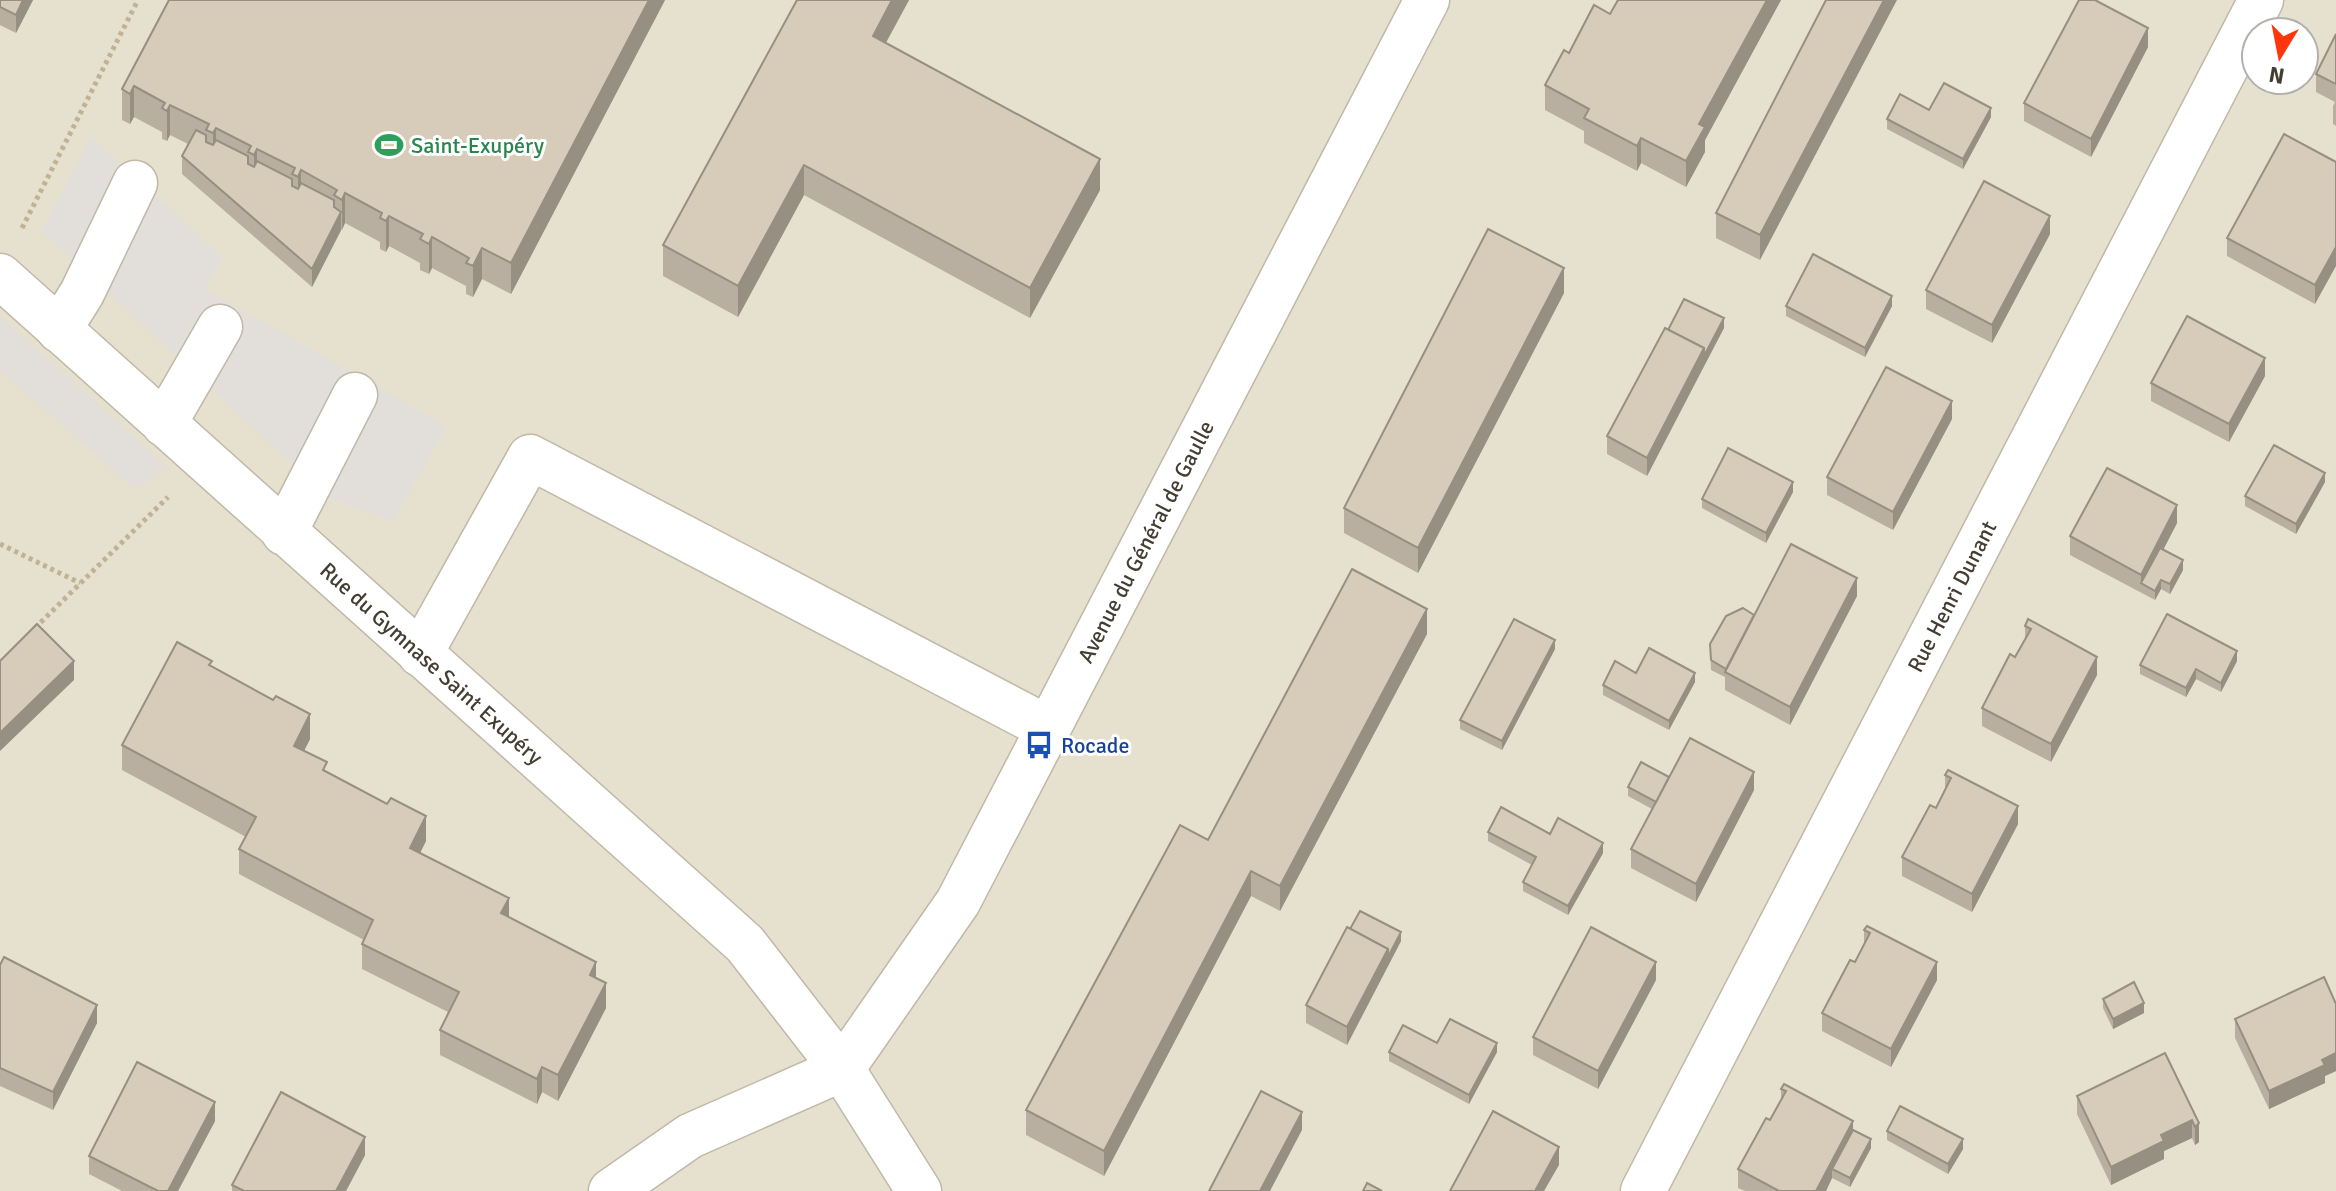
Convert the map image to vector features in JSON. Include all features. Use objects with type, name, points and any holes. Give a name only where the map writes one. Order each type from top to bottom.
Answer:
[{"type":"street","name":"Avenue du Général de Gaulle","points":[[842,1069],[958,902],[1427,0]]},
{"type":"street","name":"Rue Henri Dunant","points":[[1643,1191],[2261,0]]},
{"type":"street","points":[[59,330],[82,293],[135,183]]},
{"type":"street","name":"Rue du Gymnase Saint Exupéry","points":[[0,276],[745,944],[842,1069]]},
{"type":"street","points":[[164,424],[220,327]]},
{"type":"street","points":[[284,533],[355,395]]},
{"type":"street","points":[[420,654],[530,457],[1048,728]]},
{"type":"street","points":[[611,1191],[690,1136],[842,1069],[919,1191]]},
{"type":"path","points":[[0,544],[80,583]]},
{"type":"shaded area","points":[[0,0],[2336,0],[2336,1191],[0,1191]]},
{"type":"shaded area","points":[[91,137],[223,258],[204,288],[446,426],[393,522],[329,498],[42,231]]},
{"type":"shaded area","points":[[0,316],[165,466],[136,490],[0,370]]},
{"type":"building","points":[[0,0],[23,0],[16,15],[0,7]]},
{"type":"building","name":"Saint-Exupéry","points":[[169,0],[649,0],[511,263],[482,248],[473,266],[466,263],[469,258],[432,237],[429,244],[420,239],[423,234],[389,216],[386,221],[380,218],[382,213],[345,193],[342,200],[334,195],[337,190],[301,170],[298,177],[292,174],[295,168],[257,149],[254,155],[248,152],[251,146],[216,128],[213,133],[206,130],[209,124],[170,105],[167,111],[162,108],[165,103],[134,86],[130,94],[122,89]]},
{"type":"building","points":[[797,0],[892,0],[873,36],[1100,159],[1030,288],[804,165],[738,286],[663,245]]},
{"type":"building","points":[[1618,0],[1767,0],[1699,124],[1705,127],[1686,161],[1641,138],[1637,146],[1584,118],[1589,109],[1545,85],[1564,50],[1569,53],[1594,5],[1610,14]]},
{"type":"building","points":[[1826,0],[1884,0],[1760,235],[1716,213]]},
{"type":"building","points":[[2079,0],[2095,0],[2148,28],[2091,139],[2024,103]]},
{"type":"building","points":[[2336,34],[2336,84],[2320,76],[2320,66]]},
{"type":"building","points":[[1944,83],[1991,108],[1963,159],[1887,119],[1900,94],[1929,110]]},
{"type":"building","points":[[196,130],[206,135],[206,142],[213,145],[216,140],[248,156],[248,164],[254,167],[257,161],[292,179],[292,186],[298,189],[301,183],[334,200],[334,207],[341,212],[312,269],[182,156]]},
{"type":"building","points":[[2284,134],[2336,162],[2336,247],[2315,285],[2227,238]]},
{"type":"building","points":[[1984,181],[2050,216],[1992,325],[1926,290]]},
{"type":"building","points":[[1488,229],[1564,268],[1418,548],[1344,508]]},
{"type":"building","points":[[1813,254],[1892,296],[1865,348],[1786,306]]},
{"type":"building","points":[[1684,299],[1724,318],[1704,356],[1704,348],[1668,330]]},
{"type":"building","points":[[2187,316],[2265,358],[2229,424],[2151,383]]},
{"type":"building","points":[[1665,328],[1704,348],[1647,458],[1607,436]]},
{"type":"building","points":[[1886,367],[1952,401],[1893,512],[1827,477]]},
{"type":"building","points":[[2274,445],[2325,473],[2296,524],[2245,496]]},
{"type":"building","points":[[1728,448],[1793,482],[1766,533],[1702,499]]},
{"type":"building","points":[[2107,468],[2177,505],[2141,575],[2070,536]]},
{"type":"building","points":[[1791,544],[1857,578],[1790,707],[1725,672]]},
{"type":"building","points":[[2160,548],[2183,560],[2170,584],[2161,580],[2155,591],[2141,583]]},
{"type":"building","points":[[1352,569],[1427,609],[1280,886],[1251,871],[1104,1151],[1026,1110],[1180,825],[1208,840]]},
{"type":"building","points":[[1743,608],[1754,615],[1726,669],[1711,660],[1710,644],[1726,616]]},
{"type":"building","points":[[2167,614],[2237,651],[2221,683],[2196,669],[2186,688],[2140,665]]},
{"type":"building","points":[[1514,619],[1555,640],[1502,741],[1460,720]]},
{"type":"building","points":[[2028,619],[2097,657],[2051,744],[1982,708],[2010,654],[2015,657],[2031,629],[2025,626]]},
{"type":"building","points":[[37,624],[74,661],[0,733],[0,661]]},
{"type":"building","points":[[177,642],[212,661],[209,665],[273,700],[276,696],[310,714],[294,746],[327,762],[323,770],[387,804],[391,798],[426,816],[410,848],[509,898],[501,913],[596,962],[590,975],[606,983],[558,1075],[542,1067],[537,1079],[440,1030],[459,992],[362,944],[373,920],[239,849],[256,817],[122,745]]},
{"type":"building","points":[[1649,648],[1695,673],[1669,721],[1603,685],[1615,661],[1636,673]]},
{"type":"building","points":[[1690,738],[1754,772],[1696,884],[1631,849]]},
{"type":"building","points":[[1641,762],[1669,777],[1656,802],[1628,787]]},
{"type":"building","points":[[1948,770],[2018,806],[1972,894],[1902,857],[1930,805],[1936,808],[1951,778],[1945,775]]},
{"type":"building","points":[[1501,807],[1550,834],[1558,818],[1603,843],[1568,906],[1523,882],[1536,857],[1488,832]]},
{"type":"building","points":[[1360,911],[1401,932],[1388,957],[1388,949],[1350,929]]},
{"type":"building","points":[[1867,926],[1937,962],[1891,1049],[1822,1013],[1850,960],[1855,962],[1870,933],[1864,930]]},
{"type":"building","points":[[1347,927],[1388,949],[1347,1027],[1306,1005]]},
{"type":"building","points":[[1591,927],[1656,962],[1598,1071],[1533,1037]]},
{"type":"building","points":[[4,957],[97,1005],[53,1092],[0,1068],[0,965]]},
{"type":"building","points":[[2324,977],[2336,1004],[2336,1053],[2322,1060],[2325,1065],[2269,1091],[2235,1019]]},
{"type":"building","points":[[2134,982],[2144,1003],[2113,1019],[2103,999]]},
{"type":"building","points":[[1450,1019],[1497,1043],[1469,1095],[1389,1052],[1403,1025],[1437,1043]]},
{"type":"building","points":[[2165,1053],[2199,1123],[2195,1127],[2192,1120],[2161,1135],[2164,1141],[2111,1167],[2077,1096]]},
{"type":"building","points":[[137,1062],[215,1102],[168,1191],[158,1191],[89,1156]]},
{"type":"building","points":[[1784,1084],[1853,1121],[1816,1191],[1779,1191],[1738,1169],[1766,1118],[1770,1120],[1786,1091],[1781,1089]]},
{"type":"building","points":[[1261,1091],[1302,1112],[1260,1191],[1209,1191]]},
{"type":"building","points":[[281,1092],[365,1137],[336,1191],[244,1191],[232,1185]]},
{"type":"building","points":[[1900,1106],[1963,1139],[1948,1164],[1887,1131]]},
{"type":"building","points":[[1493,1111],[1559,1147],[1535,1191],[1450,1191]]},
{"type":"building","points":[[1853,1130],[1871,1139],[1850,1178],[1832,1169]]},
{"type":"building","points":[[1367,1183],[1382,1191],[1363,1191]]},
{"type":"place","name":"Saint-Exupéry","points":[[389,145]]},
{"type":"place","name":"Rocade","points":[[1039,745]]}]
